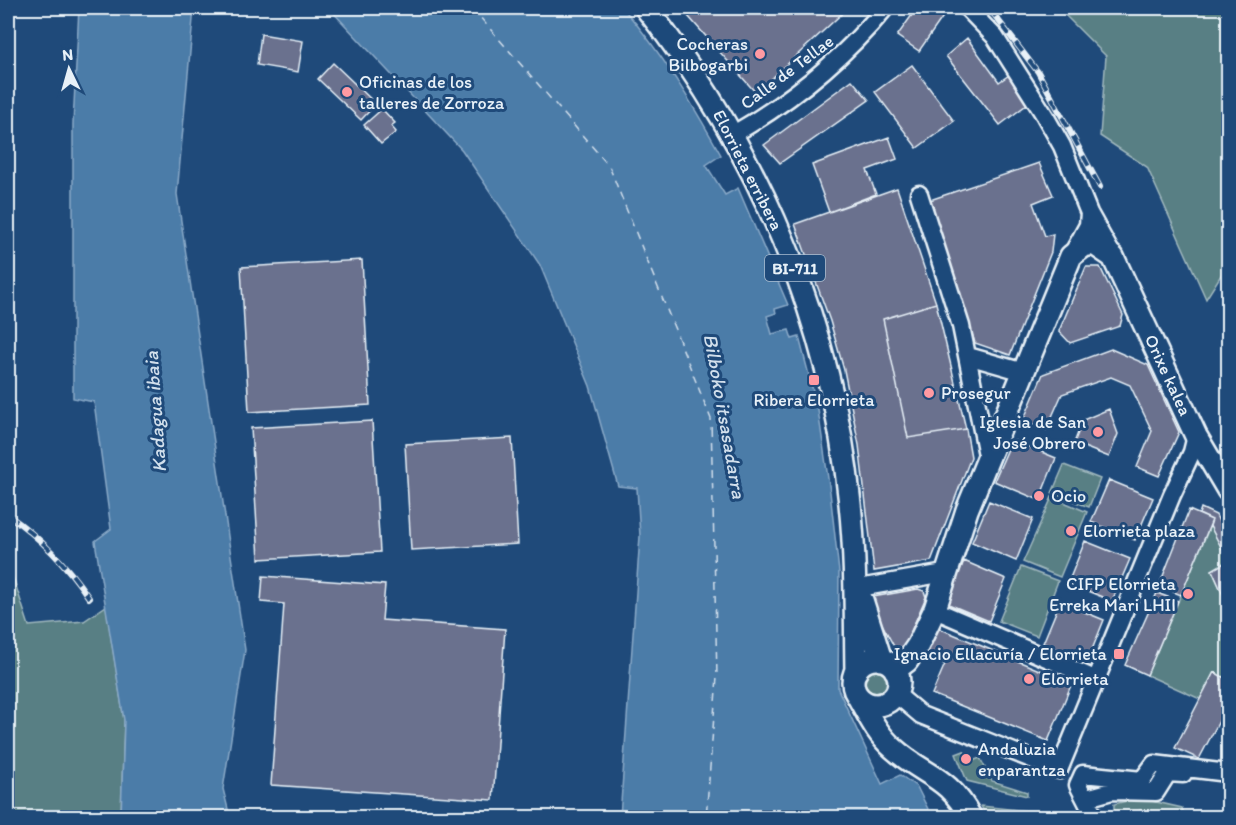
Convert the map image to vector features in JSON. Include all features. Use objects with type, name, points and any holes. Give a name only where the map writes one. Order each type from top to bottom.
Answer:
[{"type":"main road","name":"Elorrieta erribera","points":[[646,8],[709,94],[759,186],[802,284],[821,347],[845,469],[855,561]]},
{"type":"main road","points":[[971,818],[954,791],[901,755],[877,733],[854,687],[856,672],[867,662],[888,665],[908,661],[918,645],[936,604],[945,573],[988,460],[992,426],[1024,372],[1071,256],[1084,246],[1094,244],[1113,257]]},
{"type":"main road","name":"Orixe kalea","points":[[1113,257],[1196,436],[1228,490]]},
{"type":"main road","name":"BI-711","points":[[855,561],[859,588],[888,665]]},
{"type":"main road","name":"BI-711","points":[[855,561],[856,672]]},
{"type":"main road","points":[[857,695],[862,700],[876,705],[884,704],[896,694],[899,682],[888,665]]},
{"type":"street","name":"Calle de Tellae","points":[[732,135],[819,76],[851,48],[885,8]]},
{"type":"street","name":"Orixe kalea","points":[[968,8],[994,37],[1030,90],[1062,146],[1089,213],[1113,257]]},
{"type":"street","points":[[919,194],[962,326],[968,356],[992,426]]},
{"type":"street","points":[[1071,256],[1088,225],[1089,213]]},
{"type":"street","points":[[968,356],[1024,372]]},
{"type":"street","points":[[1059,770],[1095,679],[1183,473],[1196,436]]},
{"type":"street","points":[[1183,473],[1191,468],[1214,467]]},
{"type":"street","points":[[859,588],[945,573]]},
{"type":"street","points":[[936,604],[942,613],[1095,679]]},
{"type":"street","points":[[896,694],[921,715],[1059,770],[1074,787],[1088,818]]},
{"type":"street","points":[[1095,818],[1078,785],[1083,774],[1142,780],[1154,764],[1228,773]]},
{"type":"street","points":[[1087,798],[1113,791],[1156,792],[1168,772],[1228,779]]},
{"type":"green space","points":[[1058,8],[1228,8],[1228,264],[1206,299],[1147,167],[1100,136],[1106,56]]},
{"type":"green space","points":[[1064,465],[1100,479],[1089,507],[1052,493]]},
{"type":"green space","points":[[1052,497],[1087,512],[1060,577],[1023,562]]},
{"type":"green space","points":[[1210,526],[1228,560],[1212,570],[1228,606],[1228,680],[1214,672],[1200,699],[1147,675]]},
{"type":"green space","points":[[8,562],[29,626],[84,621],[106,606],[124,720],[121,817],[8,817]]},
{"type":"green space","points":[[1021,567],[1058,581],[1037,636],[999,621]]},
{"type":"green space","points":[[877,670],[886,673],[889,682],[886,691],[877,694],[868,691],[865,682],[868,673]]},
{"type":"green space","points":[[964,751],[970,762],[980,758],[992,781],[1027,792],[1027,796],[967,781],[956,754]]},
{"type":"green space","points":[[1139,798],[1182,808],[1184,814],[1140,810],[1131,817],[1114,817],[1114,804]]},
{"type":"green space","points":[[981,806],[1037,812],[1038,817],[987,817]]},
{"type":"water","name":"Kadagua ibaia","points":[[79,8],[194,8],[177,194],[245,650],[223,789],[230,817],[121,817],[124,720],[95,541],[111,529],[94,402],[73,398],[73,124]]},
{"type":"water","name":"Bilboko itsasadarra","points":[[329,8],[623,8],[651,43],[688,98],[721,155],[706,165],[725,195],[738,188],[788,305],[775,309],[776,313],[767,316],[772,334],[789,330],[792,339],[799,337],[818,410],[839,572],[838,689],[882,784],[900,775],[917,787],[932,817],[620,817],[640,536],[637,488],[618,486],[590,386],[540,265],[462,150]]},
{"type":"building","name":"Cocheras Bilbogarbi","points":[[697,8],[848,8],[756,93],[688,16]]},
{"type":"building","points":[[917,8],[949,8],[919,51],[897,36]]},
{"type":"building","points":[[261,34],[303,41],[298,72],[257,65]]},
{"type":"building","points":[[967,38],[999,82],[1012,73],[1030,102],[1000,125],[946,56]]},
{"type":"building","name":"Oficinas de los talleres de Zorroza","points":[[333,63],[376,104],[361,120],[318,79]]},
{"type":"building","points":[[912,65],[954,121],[917,148],[875,92]]},
{"type":"building","points":[[852,80],[869,100],[780,163],[764,145]]},
{"type":"building","points":[[382,109],[395,123],[391,126],[396,132],[381,144],[364,125]]},
{"type":"building","points":[[889,137],[897,159],[867,170],[876,194],[829,212],[812,165]]},
{"type":"building","points":[[1039,163],[1053,195],[1033,203],[1045,236],[1053,234],[1051,252],[1010,355],[975,343],[930,200]]},
{"type":"building","points":[[897,188],[936,303],[883,319],[908,438],[966,429],[971,457],[931,561],[874,571],[859,445],[844,370],[830,321],[795,224]]},
{"type":"building","points":[[362,260],[370,405],[249,412],[241,267]]},
{"type":"building","points":[[1086,267],[1100,267],[1123,315],[1120,326],[1070,343],[1059,331]]},
{"type":"building","name":"Prosegur","points":[[936,303],[966,429],[908,438],[883,319]]},
{"type":"building","points":[[1111,349],[1148,365],[1179,432],[1159,476],[1137,467],[1152,431],[1130,385],[1111,377],[1062,394],[1046,430],[1023,421],[1043,374]]},
{"type":"building","name":"Iglesia de San José Obrero","points":[[1109,409],[1118,434],[1109,457],[1074,443],[1083,420]]},
{"type":"building","points":[[372,421],[380,552],[259,559],[251,428]]},
{"type":"building","points":[[512,438],[518,544],[411,550],[405,444]]},
{"type":"building","points":[[1012,440],[1056,458],[1039,500],[994,481]]},
{"type":"building","points":[[1109,480],[1153,498],[1135,540],[1091,522]]},
{"type":"building","points":[[989,501],[1033,519],[1016,561],[972,542]]},
{"type":"building","points":[[1201,508],[1216,515],[1228,541],[1228,560],[1210,526],[1212,520],[1199,514]]},
{"type":"building","points":[[1189,510],[1212,520],[1181,595],[1159,586]]},
{"type":"building","points":[[1085,541],[1130,559],[1112,601],[1068,583]]},
{"type":"building","points":[[964,561],[1006,579],[989,621],[946,603]]},
{"type":"building","points":[[1228,561],[1228,606],[1212,570]]},
{"type":"building","points":[[263,576],[385,585],[382,620],[505,629],[493,800],[271,785],[284,604],[261,602]]},
{"type":"building","points":[[918,589],[924,591],[926,597],[902,652],[898,654],[872,605],[873,597]]},
{"type":"building","points":[[1157,593],[1178,601],[1147,675],[1125,665]]},
{"type":"building","points":[[1060,602],[1104,620],[1087,662],[1043,643]]},
{"type":"building","points":[[936,627],[1044,672],[1046,667],[1074,678],[1048,741],[932,694],[945,664],[925,656]]},
{"type":"building","points":[[1214,672],[1228,680],[1228,709],[1226,708],[1199,759],[1175,748]]},
{"type":"ferry route","points":[[472,8],[609,166],[711,419],[717,677],[706,818]]},
{"type":"railway","points":[[989,8],[1038,72],[1100,187]]},
{"type":"railway","points":[[8,515],[53,553],[89,598]]},
{"type":"place","name":"Cocheras Bilbogarbi","points":[[760,54]]},
{"type":"place","name":"Oficinas de los talleres de Zorroza","points":[[347,92]]},
{"type":"place","name":"Ribera Elorrieta","points":[[814,380]]},
{"type":"place","name":"Prosegur","points":[[929,393]]},
{"type":"place","name":"Iglesia de San José Obrero","points":[[1098,432]]},
{"type":"place","name":"Ocio","points":[[1039,496]]},
{"type":"place","name":"Elorrieta plaza","points":[[1071,531]]},
{"type":"place","name":"CIFP Elorrieta Erreka Mari LHII","points":[[1188,594]]},
{"type":"place","name":"Ignacio Ellacuría / Elorrieta","points":[[1119,654]]},
{"type":"place","name":"Elorrieta","points":[[1029,679]]},
{"type":"place","name":"Andaluzia enparantza","points":[[966,759]]}]
